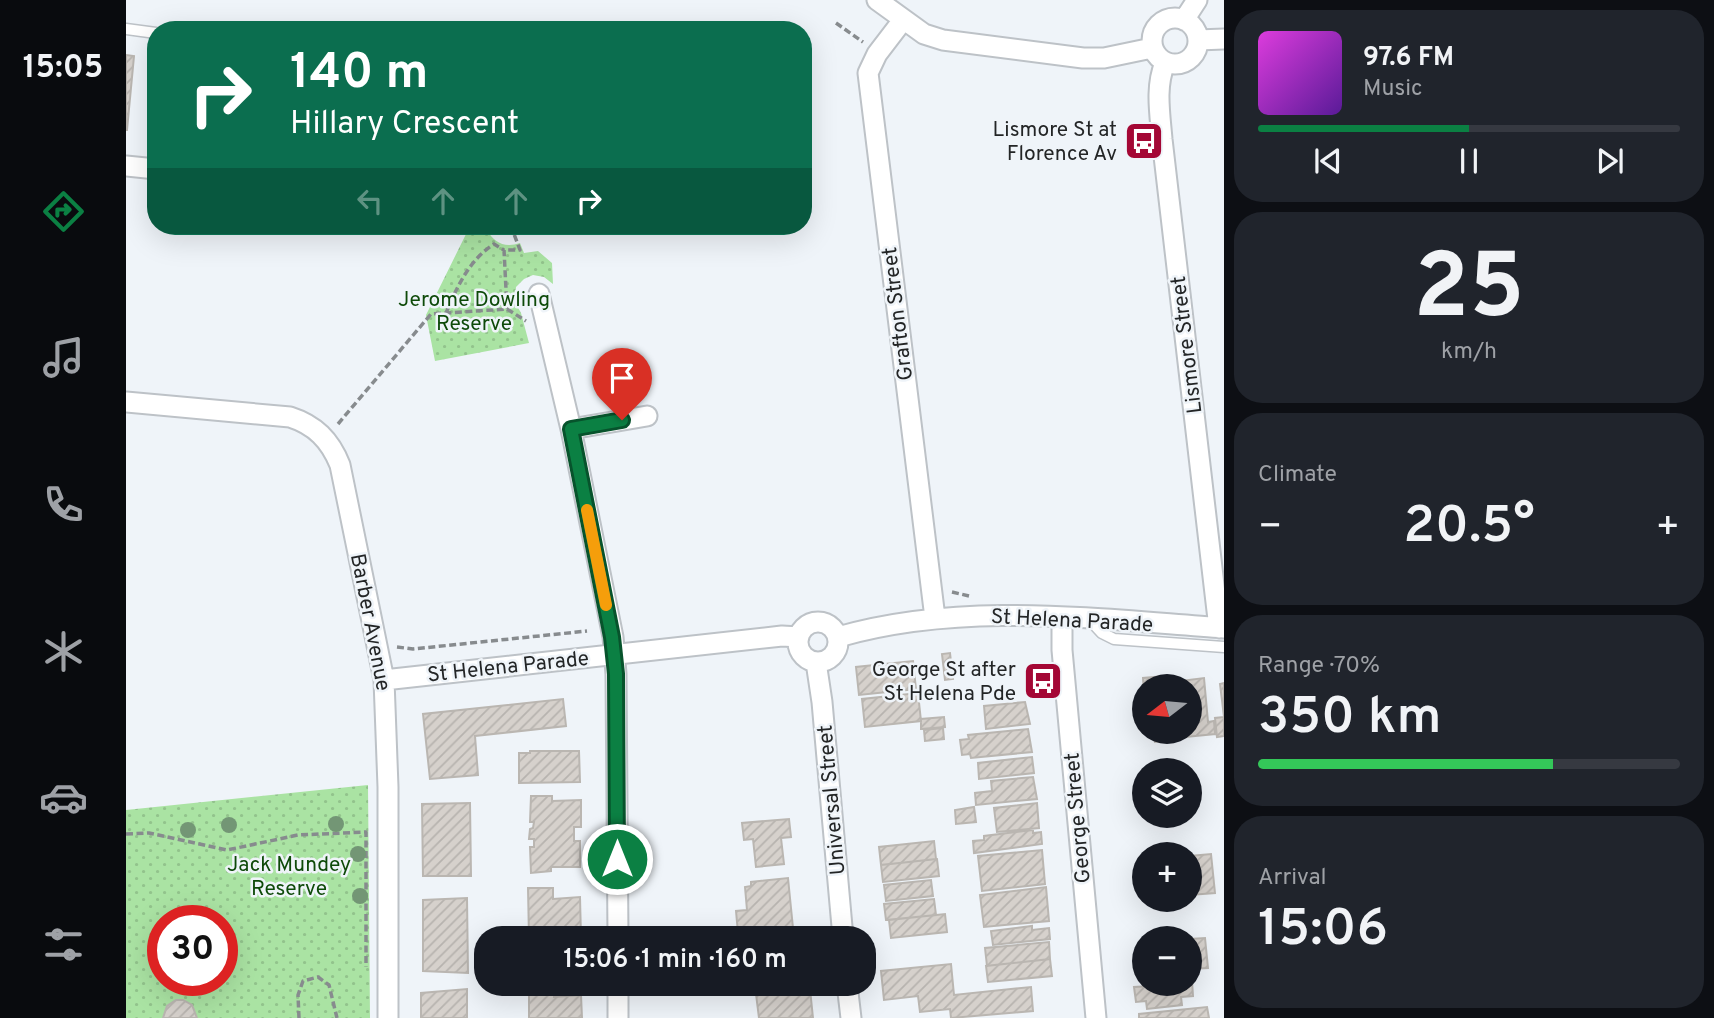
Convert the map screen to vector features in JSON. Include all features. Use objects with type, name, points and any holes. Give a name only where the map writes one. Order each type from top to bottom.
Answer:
[{"type":"street","points":[[877,0],[924,34],[943,40],[1083,58],[1159,56],[1173,65],[1194,55],[1198,40],[1194,28],[1177,18],[1162,21],[1152,33],[1159,56]]},
{"type":"street","points":[[1184,20],[1197,0]]},
{"type":"street","name":"Grafton Street","points":[[902,20],[877,54],[868,73],[935,618]]},
{"type":"street","points":[[1198,40],[1224,39]]},
{"type":"street","name":"Lismore Street","points":[[1159,56],[1162,139],[1222,634]]},
{"type":"street","points":[[126,166],[147,168]]},
{"type":"street","points":[[539,294],[571,429],[614,654],[618,926]]},
{"type":"street","name":"Barber Avenue","points":[[126,402],[290,417],[307,422],[319,431],[334,451],[340,465],[384,680],[388,787],[388,1018]]},
{"type":"street","points":[[571,429],[647,416]]},
{"type":"street","name":"St Helena Parade","points":[[838,637],[898,622],[962,616],[1088,619],[1222,634]]},
{"type":"street","name":"George Street","points":[[1062,618],[1063,664],[1096,1018]]},
{"type":"street","points":[[818,622],[831,626],[838,637],[837,650],[833,656],[816,662],[804,657],[799,651],[799,637],[806,626],[818,622]]},
{"type":"street","name":"St Helena Parade","points":[[384,680],[782,636],[799,637]]},
{"type":"street","name":"Universal Street","points":[[816,662],[842,926]]},
{"type":"street","points":[[618,996],[618,1018]]},
{"type":"street","points":[[849,996],[850,1018]]},
{"type":"lane","points":[[126,29],[147,32]]},
{"type":"path","points":[[836,23],[870,48]]},
{"type":"path","points":[[446,313],[462,279],[476,259],[494,244],[504,250],[520,250],[514,235]]},
{"type":"path","points":[[338,424],[431,314],[507,309],[504,250]]},
{"type":"path","points":[[392,647],[413,649],[587,631]]},
{"type":"path","points":[[126,834],[149,832],[227,850],[298,835],[366,832],[366,968]]},
{"type":"path","points":[[299,1018],[299,988],[303,981],[318,977],[329,985],[337,1018]]},
{"type":"green space","name":"Jerome Dowling Reserve","points":[[466,235],[491,235],[500,243],[520,243],[524,253],[538,251],[552,263],[553,284],[544,277],[533,275],[516,287],[515,302],[521,313],[529,343],[435,361],[426,315]]},
{"type":"green space","name":"Jack Mundey Reserve","points":[[368,785],[370,1018],[126,1018],[126,810]]},
{"type":"building","points":[[126,55],[134,56],[127,130],[126,130]]},
{"type":"building","points":[[950,653],[953,679],[945,680],[942,654]]},
{"type":"building","points":[[913,661],[916,689],[859,695],[856,667]]},
{"type":"building","points":[[1202,678],[1208,722],[1214,721],[1215,734],[1202,735]]},
{"type":"building","points":[[1224,683],[1224,717],[1220,684]]},
{"type":"building","points":[[918,693],[921,721],[865,727],[862,699]]},
{"type":"building","points":[[563,699],[566,726],[475,736],[478,775],[430,779],[423,714]]},
{"type":"building","points":[[1025,702],[1030,724],[986,729],[984,706]]},
{"type":"building","points":[[944,717],[945,727],[921,729],[921,719]]},
{"type":"building","points":[[1224,717],[1224,736],[1217,737],[1215,718]]},
{"type":"building","points":[[943,728],[944,739],[925,741],[924,730]]},
{"type":"building","points":[[1028,729],[1032,752],[971,758],[970,754],[962,755],[960,740],[969,739],[968,735]]},
{"type":"building","points":[[579,751],[580,782],[519,783],[519,753]]},
{"type":"building","points":[[1032,757],[1034,773],[979,779],[978,763]]},
{"type":"building","points":[[1033,777],[1037,799],[976,805],[975,793],[992,791],[991,781]]},
{"type":"building","points":[[531,796],[552,796],[552,801],[581,800],[581,827],[574,827],[574,841],[580,841],[580,867],[551,867],[551,871],[531,873],[530,847],[534,847],[534,839],[529,839],[534,822],[530,822]]},
{"type":"building","points":[[470,803],[471,876],[423,876],[422,804]]},
{"type":"building","points":[[1037,803],[1039,828],[997,832],[994,808]]},
{"type":"building","points":[[974,807],[976,822],[956,824],[955,810]]},
{"type":"building","points":[[789,819],[791,837],[781,838],[784,864],[756,867],[753,839],[744,840],[742,823]]},
{"type":"building","points":[[1033,830],[1033,833],[1041,832],[1042,844],[974,853],[973,841],[984,840],[984,836]]},
{"type":"building","points":[[934,841],[936,859],[881,865],[879,847]]},
{"type":"building","points":[[1042,850],[1045,884],[982,891],[978,856]]},
{"type":"building","points":[[1211,854],[1215,893],[1202,894],[1202,855]]},
{"type":"building","points":[[937,859],[939,876],[883,882],[881,865]]},
{"type":"building","points":[[788,878],[793,926],[737,926],[736,911],[747,910],[745,887],[751,886],[751,882]]},
{"type":"building","points":[[931,880],[933,896],[886,901],[884,885]]},
{"type":"building","points":[[1046,887],[1049,921],[984,927],[980,895]]},
{"type":"building","points":[[528,888],[553,888],[553,899],[580,897],[581,926],[529,926]]},
{"type":"building","points":[[467,898],[468,973],[423,971],[423,900]]},
{"type":"building","points":[[934,899],[936,915],[886,920],[884,904]]},
{"type":"building","points":[[945,914],[947,932],[891,938],[889,920]]},
{"type":"building","points":[[1032,926],[1032,930],[1049,928],[1050,939],[993,945],[991,931]]},
{"type":"building","points":[[1202,938],[1205,938],[1208,968],[1202,968]]},
{"type":"building","points":[[1049,942],[1050,959],[987,966],[985,948]]},
{"type":"building","points":[[1050,959],[1052,976],[988,982],[986,966]]},
{"type":"building","points":[[951,964],[954,995],[1031,987],[1033,1011],[951,1018],[950,1009],[920,1012],[918,996],[884,1000],[881,971]]},
{"type":"building","points":[[467,989],[467,1018],[421,1018],[421,993]]},
{"type":"building","points":[[529,996],[581,996],[582,1018],[529,1018]]},
{"type":"building","points":[[756,996],[811,996],[813,1018],[759,1018]]},
{"type":"building","points":[[1135,996],[1193,996],[1181,997],[1182,1005],[1147,1009],[1146,1001],[1136,1002]]},
{"type":"building","points":[[176,1000],[192,1005],[197,1018],[163,1018],[167,1006]]},
{"type":"building","points":[[1207,1007],[1209,1018],[1139,1018],[1139,1014]]},
{"type":"slow traffic","points":[[587,510],[606,605]]},
{"type":"place","name":"Lismore St at Florence Av","points":[[1144,141]]},
{"type":"place","name":"George St after St Helena Pde","points":[[1043,681]]},
{"type":"route","points":[[617,859],[616,674],[612,637],[571,429],[622,420]]}]
